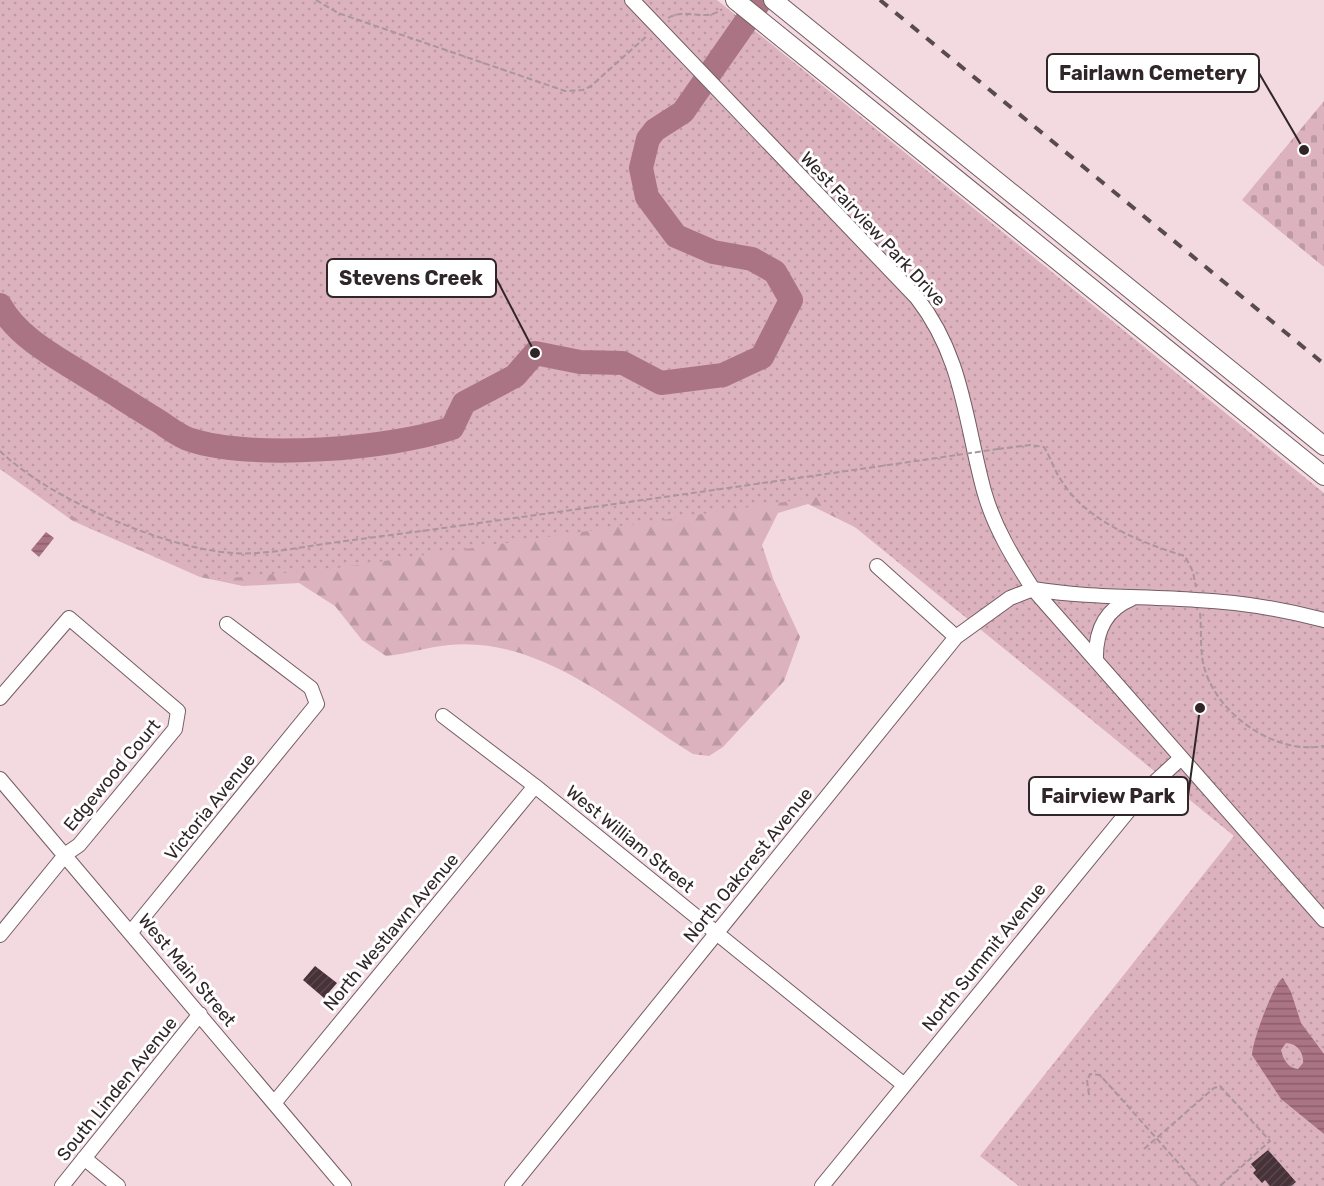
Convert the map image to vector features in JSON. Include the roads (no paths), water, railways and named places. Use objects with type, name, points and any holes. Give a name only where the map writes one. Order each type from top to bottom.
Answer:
[{"type":"main road","points":[[773,0],[1324,446]]},
{"type":"main road","points":[[730,3],[810,60],[1324,476]]},
{"type":"street","name":"West Fairview Park Drive","points":[[632,0],[917,297],[931,316],[945,342],[965,398],[984,492],[993,518],[1007,549],[1033,589],[1324,920]]},
{"type":"street","points":[[877,566],[956,637]]},
{"type":"street","points":[[1033,589],[1070,595],[1246,604],[1324,620]]},
{"type":"street","name":"North Oakcrest Avenue","points":[[512,1186],[956,637],[1010,598],[1033,589]]},
{"type":"street","points":[[1096,661],[1097,636],[1101,626],[1114,609],[1133,598]]},
{"type":"street","name":"Edgewood Court","points":[[0,698],[69,618],[178,711],[175,729],[79,845],[66,854]]},
{"type":"street","name":"Victoria Avenue","points":[[131,932],[317,704],[311,688],[227,624]]},
{"type":"street","name":"West William Street","points":[[442,716],[535,786],[903,1084]]},
{"type":"street","name":"North Summit Avenue","points":[[822,1186],[1143,793],[1181,758]]},
{"type":"street","name":"West Main Street","points":[[0,778],[275,1101],[344,1186]]},
{"type":"street","name":"North Westlawn Avenue","points":[[275,1101],[535,786]]},
{"type":"street","points":[[0,935],[66,854]]},
{"type":"street","name":"South Linden Avenue","points":[[62,1186],[200,1014]]},
{"type":"street","points":[[84,1158],[118,1186]]},
{"type":"waterway","points":[[0,305],[16,327],[38,345],[179,435],[217,446],[249,450],[284,451],[359,446],[394,442],[452,428],[464,403],[515,376],[535,353],[580,362],[623,363],[661,383],[723,375],[762,357],[791,300],[775,272],[752,259],[713,252],[676,236],[647,197],[641,168],[648,139],[655,130],[683,112],[761,0]]},
{"type":"railway","points":[[880,0],[1324,364]]},
{"type":"place","name":"Fairlawn Cemetery","points":[[1304,150]]},
{"type":"place","name":"Stevens Creek","points":[[535,353]]},
{"type":"place","name":"Fairview Park","points":[[1200,708]]}]
